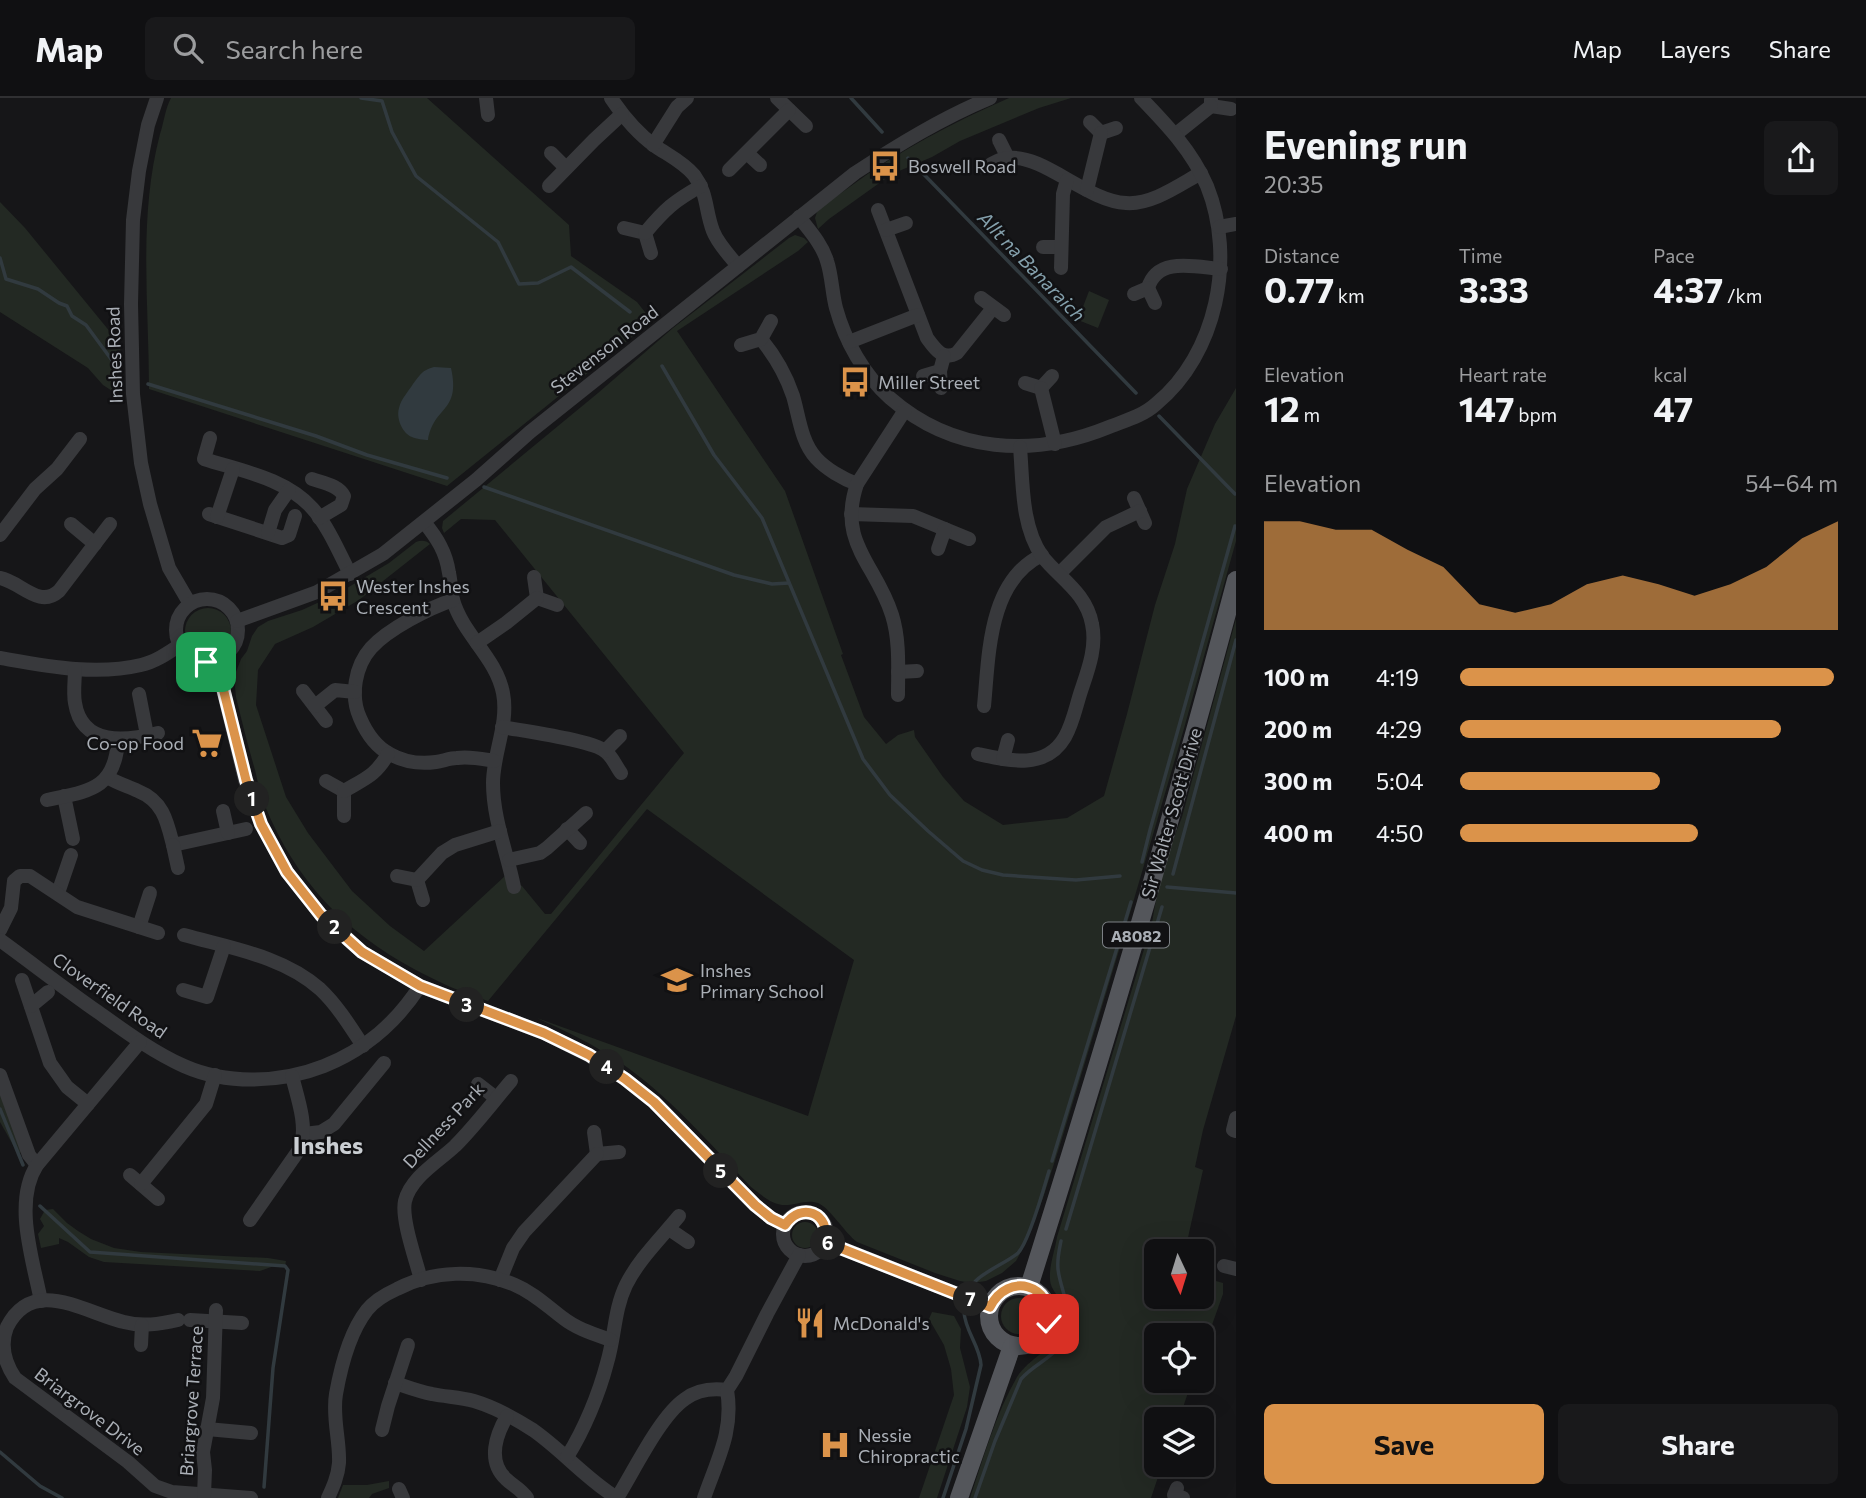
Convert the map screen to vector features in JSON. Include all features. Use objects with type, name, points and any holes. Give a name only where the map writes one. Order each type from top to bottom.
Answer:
[{"type":"main road","name":"Sir Walter Scott Drive","points":[[1029,1287],[1153,880],[1236,580]]},
{"type":"main road","points":[[1010,1287],[1029,1287],[1044,1298],[1050,1315],[1049,1324],[1045,1333],[1030,1345],[1012,1346],[995,1335],[990,1326],[990,1307],[994,1298],[1010,1287]]},
{"type":"main road","points":[[959,1498],[1012,1346]]},
{"type":"street","name":"Inshes Road","points":[[157,98],[148,125],[133,220],[133,394],[141,463],[150,504],[169,568],[190,604]]},
{"type":"street","points":[[486,98],[488,115]]},
{"type":"street","points":[[611,98],[637,131],[692,172],[706,197],[712,228],[718,242],[738,266]]},
{"type":"street","points":[[653,145],[677,107],[687,98]]},
{"type":"street","points":[[777,98],[806,126]]},
{"type":"street","name":"Stevenson Road","points":[[237,621],[317,592],[383,554],[476,480],[530,432],[855,173],[968,107],[990,98]]},
{"type":"street","points":[[799,217],[818,242],[827,260],[835,306],[849,342],[871,378],[905,410],[931,426],[974,442],[1020,447],[1055,444],[1093,434],[1139,415],[1155,405],[1177,383],[1196,356],[1210,328],[1218,298],[1221,268],[1219,227],[1209,189],[1190,153],[1141,98]]},
{"type":"street","points":[[1175,134],[1211,102],[1231,109]]},
{"type":"street","points":[[729,170],[789,110]]},
{"type":"street","points":[[549,186],[622,114]]},
{"type":"street","points":[[1090,122],[1101,134]]},
{"type":"street","points":[[1101,134],[1116,128]]},
{"type":"street","points":[[1087,190],[1101,134]]},
{"type":"street","points":[[999,140],[1008,158]]},
{"type":"street","points":[[551,153],[566,168]]},
{"type":"street","points":[[747,153],[760,165]]},
{"type":"street","points":[[985,167],[1002,159],[1023,159],[1114,202],[1127,204],[1151,198],[1201,173]]},
{"type":"street","points":[[1061,268],[1063,194],[1067,180]]},
{"type":"street","points":[[645,233],[673,202],[701,186]]},
{"type":"street","points":[[878,210],[927,338],[937,351],[944,356],[957,353],[999,312],[981,298]]},
{"type":"street","points":[[886,230],[906,223]]},
{"type":"street","points":[[1219,227],[1236,224]]},
{"type":"street","points":[[624,228],[645,233]]},
{"type":"street","points":[[645,233],[651,253]]},
{"type":"street","points":[[1043,247],[1061,247]]},
{"type":"street","points":[[1134,294],[1148,288],[1154,275],[1162,268],[1221,268]]},
{"type":"street","points":[[1148,288],[1155,303]]},
{"type":"street","points":[[849,342],[918,315]]},
{"type":"street","points":[[741,345],[761,340],[771,321]]},
{"type":"street","points":[[761,340],[775,356],[792,393],[809,448],[827,467],[857,484]]},
{"type":"street","points":[[941,388],[940,371],[944,356]]},
{"type":"street","points":[[923,376],[940,371]]},
{"type":"street","points":[[1041,388],[1052,376]]},
{"type":"street","points":[[1025,383],[1041,388]]},
{"type":"street","points":[[1041,388],[1055,444]]},
{"type":"street","points":[[898,695],[893,617],[886,597],[855,541],[851,514],[857,484],[905,410]]},
{"type":"street","points":[[210,438],[204,459],[264,477],[298,495],[313,508],[350,573]]},
{"type":"street","points":[[0,535],[35,489],[57,469],[80,439]]},
{"type":"street","points":[[54,446],[67,456]]},
{"type":"street","points":[[978,754],[1016,762],[1042,757],[1054,750],[1064,739],[1070,725],[1091,661],[1093,624],[1085,606],[1076,591],[1042,555],[1031,533],[1020,447]]},
{"type":"street","points":[[233,469],[213,516],[282,538],[289,535],[295,516]]},
{"type":"street","points":[[312,479],[336,488],[344,496],[341,505],[319,518]]},
{"type":"street","points":[[268,533],[275,510],[289,490]]},
{"type":"street","points":[[1060,573],[1106,527],[1140,511]]},
{"type":"street","points":[[851,514],[904,514],[969,538]]},
{"type":"street","points":[[424,522],[442,546],[447,559],[453,600],[463,624],[493,666],[503,693],[504,709],[494,761],[493,794],[514,887]]},
{"type":"street","points":[[71,524],[95,544]]},
{"type":"street","points":[[0,578],[10,580],[40,598],[53,597],[110,524]]},
{"type":"street","points":[[938,549],[946,529]]},
{"type":"street","points":[[984,706],[991,634],[997,615],[1009,585],[1030,561],[1042,555]]},
{"type":"street","points":[[534,577],[537,598]]},
{"type":"street","points":[[477,642],[537,598]]},
{"type":"street","points":[[537,598],[557,605]]},
{"type":"street","points":[[209,599],[218,601],[233,612],[239,631],[232,649],[225,656],[206,662],[195,659],[180,645],[176,627],[183,610],[190,604],[209,599]]},
{"type":"street","points":[[453,600],[425,610],[372,647],[363,659],[356,678],[357,712],[372,740],[388,754],[422,763],[468,757],[494,761]]},
{"type":"street","points":[[0,658],[49,667],[122,668],[156,660],[180,645]]},
{"type":"street","points":[[216,660],[246,780],[261,824],[287,872],[321,915],[362,952],[420,986],[544,1033],[589,1055],[625,1079],[654,1102],[755,1205],[785,1225]]},
{"type":"street","points":[[75,669],[75,705],[80,717],[93,732],[105,737],[118,740],[153,734],[139,694]]},
{"type":"street","points":[[898,672],[917,671]]},
{"type":"street","points":[[315,706],[335,690],[355,692]]},
{"type":"street","points":[[303,691],[326,721]]},
{"type":"street","points":[[502,727],[584,743],[606,751],[621,773]]},
{"type":"street","points":[[606,751],[620,736]]},
{"type":"street","points":[[47,800],[85,792],[97,786],[113,767],[118,740]]},
{"type":"street","points":[[1003,760],[1008,740]]},
{"type":"street","points":[[344,791],[379,769],[388,754]]},
{"type":"street","points":[[107,777],[149,796],[158,804],[164,813],[178,868]]},
{"type":"street","points":[[326,781],[344,791]]},
{"type":"street","points":[[344,791],[344,816]]},
{"type":"street","points":[[64,796],[74,839]]},
{"type":"street","points":[[223,811],[228,833]]},
{"type":"street","points":[[509,860],[540,853],[586,813]]},
{"type":"street","points":[[567,828],[580,843]]},
{"type":"street","points":[[173,845],[246,830]]},
{"type":"street","points":[[417,880],[442,853],[455,845],[500,831]]},
{"type":"street","points":[[58,893],[71,855]]},
{"type":"street","points":[[0,930],[11,908],[14,881],[20,876],[30,876],[77,907],[158,933]]},
{"type":"street","points":[[397,876],[417,880]]},
{"type":"street","points":[[417,880],[423,900]]},
{"type":"street","points":[[139,927],[150,893]]},
{"type":"street","points":[[184,935],[279,963],[302,975],[336,1006],[363,1046]]},
{"type":"street","name":"Cloverfield Road","points":[[0,940],[140,1042],[186,1067],[215,1075],[251,1079],[292,1076],[340,1060],[393,1022],[420,986]]},
{"type":"street","points":[[183,990],[208,997],[224,946]]},
{"type":"street","points":[[22,980],[50,1063],[67,1087],[88,1104]]},
{"type":"street","points":[[31,1006],[48,992]]},
{"type":"street","points":[[140,1042],[35,1168],[27,1186],[26,1219],[41,1301],[61,1300],[125,1322],[142,1325],[216,1316],[242,1323]]},
{"type":"street","points":[[304,1134],[321,1132],[334,1124],[384,1063]]},
{"type":"street","points":[[357,1071],[369,1081]]},
{"type":"street","points":[[0,1075],[35,1168]]},
{"type":"street","points":[[158,1199],[136,1180],[206,1104],[215,1075]]},
{"type":"street","points":[[250,1220],[301,1147],[303,1121],[292,1076]]},
{"type":"street","name":"Dellness Park","points":[[421,1280],[405,1213],[405,1201],[419,1177],[455,1145],[511,1081]]},
{"type":"street","points":[[478,1084],[496,1098]]},
{"type":"street","points":[[1236,1118],[1233,1130],[1236,1131]]},
{"type":"street","points":[[594,1132],[597,1154]]},
{"type":"street","points":[[500,1280],[513,1248],[524,1232],[597,1154],[619,1152]]},
{"type":"street","points":[[802,1212],[817,1215],[826,1227],[825,1242],[818,1252],[812,1255],[793,1253],[785,1243],[785,1225],[795,1214],[802,1212]]},
{"type":"street","points":[[567,1457],[581,1431],[602,1379],[608,1361],[617,1308],[626,1285],[640,1263],[679,1216]]},
{"type":"street","points":[[669,1229],[688,1242]]},
{"type":"street","points":[[825,1242],[990,1307]]},
{"type":"street","points":[[704,1498],[728,1429],[727,1390],[799,1255]]},
{"type":"street","points":[[328,1498],[336,1481],[339,1465],[335,1397],[341,1372],[359,1322],[369,1308],[382,1297],[401,1287],[442,1275],[461,1273],[500,1280],[535,1295],[577,1327],[611,1340]]},
{"type":"street","name":"Briargrove Drive","points":[[41,1301],[26,1305],[15,1314],[1,1336],[6,1365],[15,1378],[156,1486],[172,1492],[251,1498]]},
{"type":"street","name":"Briargrove Terrace","points":[[204,1495],[203,1452],[214,1398],[216,1316]]},
{"type":"street","points":[[141,1345],[142,1325]]},
{"type":"street","points":[[382,1430],[408,1345]]},
{"type":"street","points":[[395,1383],[431,1394],[477,1402],[507,1416],[532,1430],[567,1457],[589,1479],[617,1498],[675,1407],[700,1391],[713,1388],[727,1390]]},
{"type":"street","points":[[507,1416],[495,1444],[495,1457],[505,1478],[527,1498]]},
{"type":"street","points":[[207,1429],[251,1433]]},
{"type":"shaded area","points":[[171,98],[427,98],[569,225],[571,256],[637,302],[652,321],[447,486],[149,389],[146,261],[149,197],[160,134]]},
{"type":"shaded area","points":[[1009,98],[1071,98],[1039,108],[960,141],[932,157],[892,174],[818,229],[815,218],[817,212],[829,201],[889,160]]},
{"type":"shaded area","points":[[0,202],[25,228],[120,344],[123,398],[103,385],[88,368],[0,312]]},
{"type":"shaded area","points":[[795,235],[808,242],[677,331],[785,491],[864,717],[886,744],[898,735],[914,730],[915,737],[943,777],[964,801],[1003,825],[1067,818],[1104,796],[1155,605],[1175,544],[1187,489],[1215,424],[1236,388],[1236,541],[1183,732],[1043,1198],[1016,1261],[1002,1273],[986,1281],[960,1281],[857,1242],[818,1203],[785,1205],[767,1199],[751,1187],[672,1104],[637,1074],[599,1049],[537,1018],[808,1116],[854,960],[647,809],[488,1001],[451,987],[414,969],[366,938],[344,921],[307,881],[277,833],[263,802],[236,697],[236,672],[258,627],[337,594],[389,563],[416,542],[430,544],[359,600],[313,627],[275,644],[258,670],[256,705],[286,797],[308,833],[352,891],[390,926],[424,951],[505,876],[522,886],[545,914],[551,914],[684,753],[495,520],[461,519],[444,533],[443,521],[673,328]]},
{"type":"shaded area","points":[[1089,291],[1109,300],[1098,328],[1078,320]]},
{"type":"shaded area","points":[[434,367],[451,368],[453,383],[450,401],[436,420],[428,440],[416,438],[403,429],[398,416],[399,408],[420,375]]},
{"type":"shaded area","points":[[208,608],[224,615],[231,631],[224,647],[208,654],[192,647],[185,631],[192,615]]},
{"type":"shaded area","points":[[1236,619],[1236,1016],[1203,1130],[1195,1167],[1203,1170],[1188,1239],[1144,1239],[1144,1309],[1214,1309],[1214,1280],[1223,1283],[1223,1294],[1213,1323],[1144,1323],[1144,1393],[1188,1393],[1183,1407],[1144,1407],[1144,1477],[1158,1477],[1151,1498],[970,1498],[990,1436],[1009,1391],[1022,1370],[1052,1344],[1062,1325],[1062,1307],[1050,1279],[1057,1237],[1152,923],[1164,869],[1182,817]]},
{"type":"shaded area","points":[[0,1085],[23,1153],[17,1152],[0,1122]]},
{"type":"shaded area","points":[[53,1209],[78,1231],[114,1248],[141,1252],[268,1258],[286,1261],[285,1266],[274,1266],[260,1271],[104,1262],[89,1257],[59,1238],[59,1244],[41,1248],[38,1234],[44,1226],[40,1219],[45,1210]]},
{"type":"shaded area","points":[[805,1222],[814,1226],[818,1235],[814,1244],[805,1248],[796,1244],[792,1235],[796,1226]]},
{"type":"shaded area","points":[[1019,1298],[1032,1303],[1037,1316],[1032,1329],[1019,1334],[1006,1329],[1001,1316],[1006,1303]]},
{"type":"shaded area","points":[[932,1312],[954,1316],[961,1329],[960,1348],[970,1387],[967,1407],[937,1498],[919,1498],[954,1395],[951,1369],[944,1345],[929,1319]]},
{"type":"shaded area","points":[[389,1481],[389,1488],[372,1494],[369,1498],[338,1498],[343,1485]]},
{"type":"waterway","points":[[361,98],[382,101],[392,132],[416,176],[498,242],[519,284],[538,283],[571,267],[630,312]]},
{"type":"waterway","name":"Allt na Banaraich","points":[[851,98],[882,132]]},
{"type":"waterway","name":"Allt na Banaraich","points":[[908,158],[1136,393]]},
{"type":"waterway","points":[[0,258],[6,279],[38,289],[67,306],[72,316],[86,325],[114,363]]},
{"type":"waterway","points":[[662,366],[714,455],[762,518],[863,759],[890,795],[963,861],[982,870],[1003,875],[1076,880],[1120,876]]},
{"type":"waterway","points":[[148,384],[447,478]]},
{"type":"waterway","name":"Allt na Banaraich","points":[[1159,416],[1235,494]]},
{"type":"waterway","points":[[484,487],[734,575],[772,584],[789,583]]},
{"type":"waterway","points":[[1142,862],[1235,526]]},
{"type":"waterway","points":[[1173,874],[1236,640]]},
{"type":"waterway","points":[[1167,887],[1236,893]]},
{"type":"waterway","points":[[1052,1161],[1131,902]]},
{"type":"waterway","points":[[1066,1229],[1162,907]]},
{"type":"waterway","points":[[0,1109],[23,1165]]},
{"type":"waterway","points":[[974,1283],[1018,1253],[1027,1238],[1049,1171]]},
{"type":"waterway","points":[[40,1206],[90,1252],[285,1266],[288,1270],[273,1368],[264,1487]]},
{"type":"waterway","points":[[975,1498],[1021,1379],[1059,1348],[1067,1335],[1069,1316],[1058,1269],[1061,1241]]},
{"type":"waterway","points":[[943,1498],[966,1429],[981,1365],[964,1312]]},
{"type":"waterway","points":[[0,1452],[40,1486],[62,1498]]},
{"type":"place","name":"Boswell Road","points":[[885,166]]},
{"type":"place","name":"Miller Street","points":[[855,382]]},
{"type":"place","name":"Wester Inshes Crescent","points":[[333,596]]},
{"type":"place","name":"Co-op Food","points":[[207,743]]},
{"type":"place","name":"Inshes Primary School","points":[[677,980]]},
{"type":"place","name":"McDonald's","points":[[810,1323]]},
{"type":"place","name":"Nessie Chiropractic","points":[[835,1445]]},
{"type":"district","name":"Inshes","points":[[328,1144]]},
{"type":"route","points":[[206,662],[216,660],[246,780],[261,824],[287,872],[321,915],[362,952],[420,986],[544,1033],[589,1055],[654,1102],[771,1218],[785,1225],[795,1214],[802,1212],[817,1215],[826,1227],[825,1242],[990,1307],[994,1298],[1010,1287],[1029,1287],[1044,1298],[1050,1315],[1049,1324]]}]
